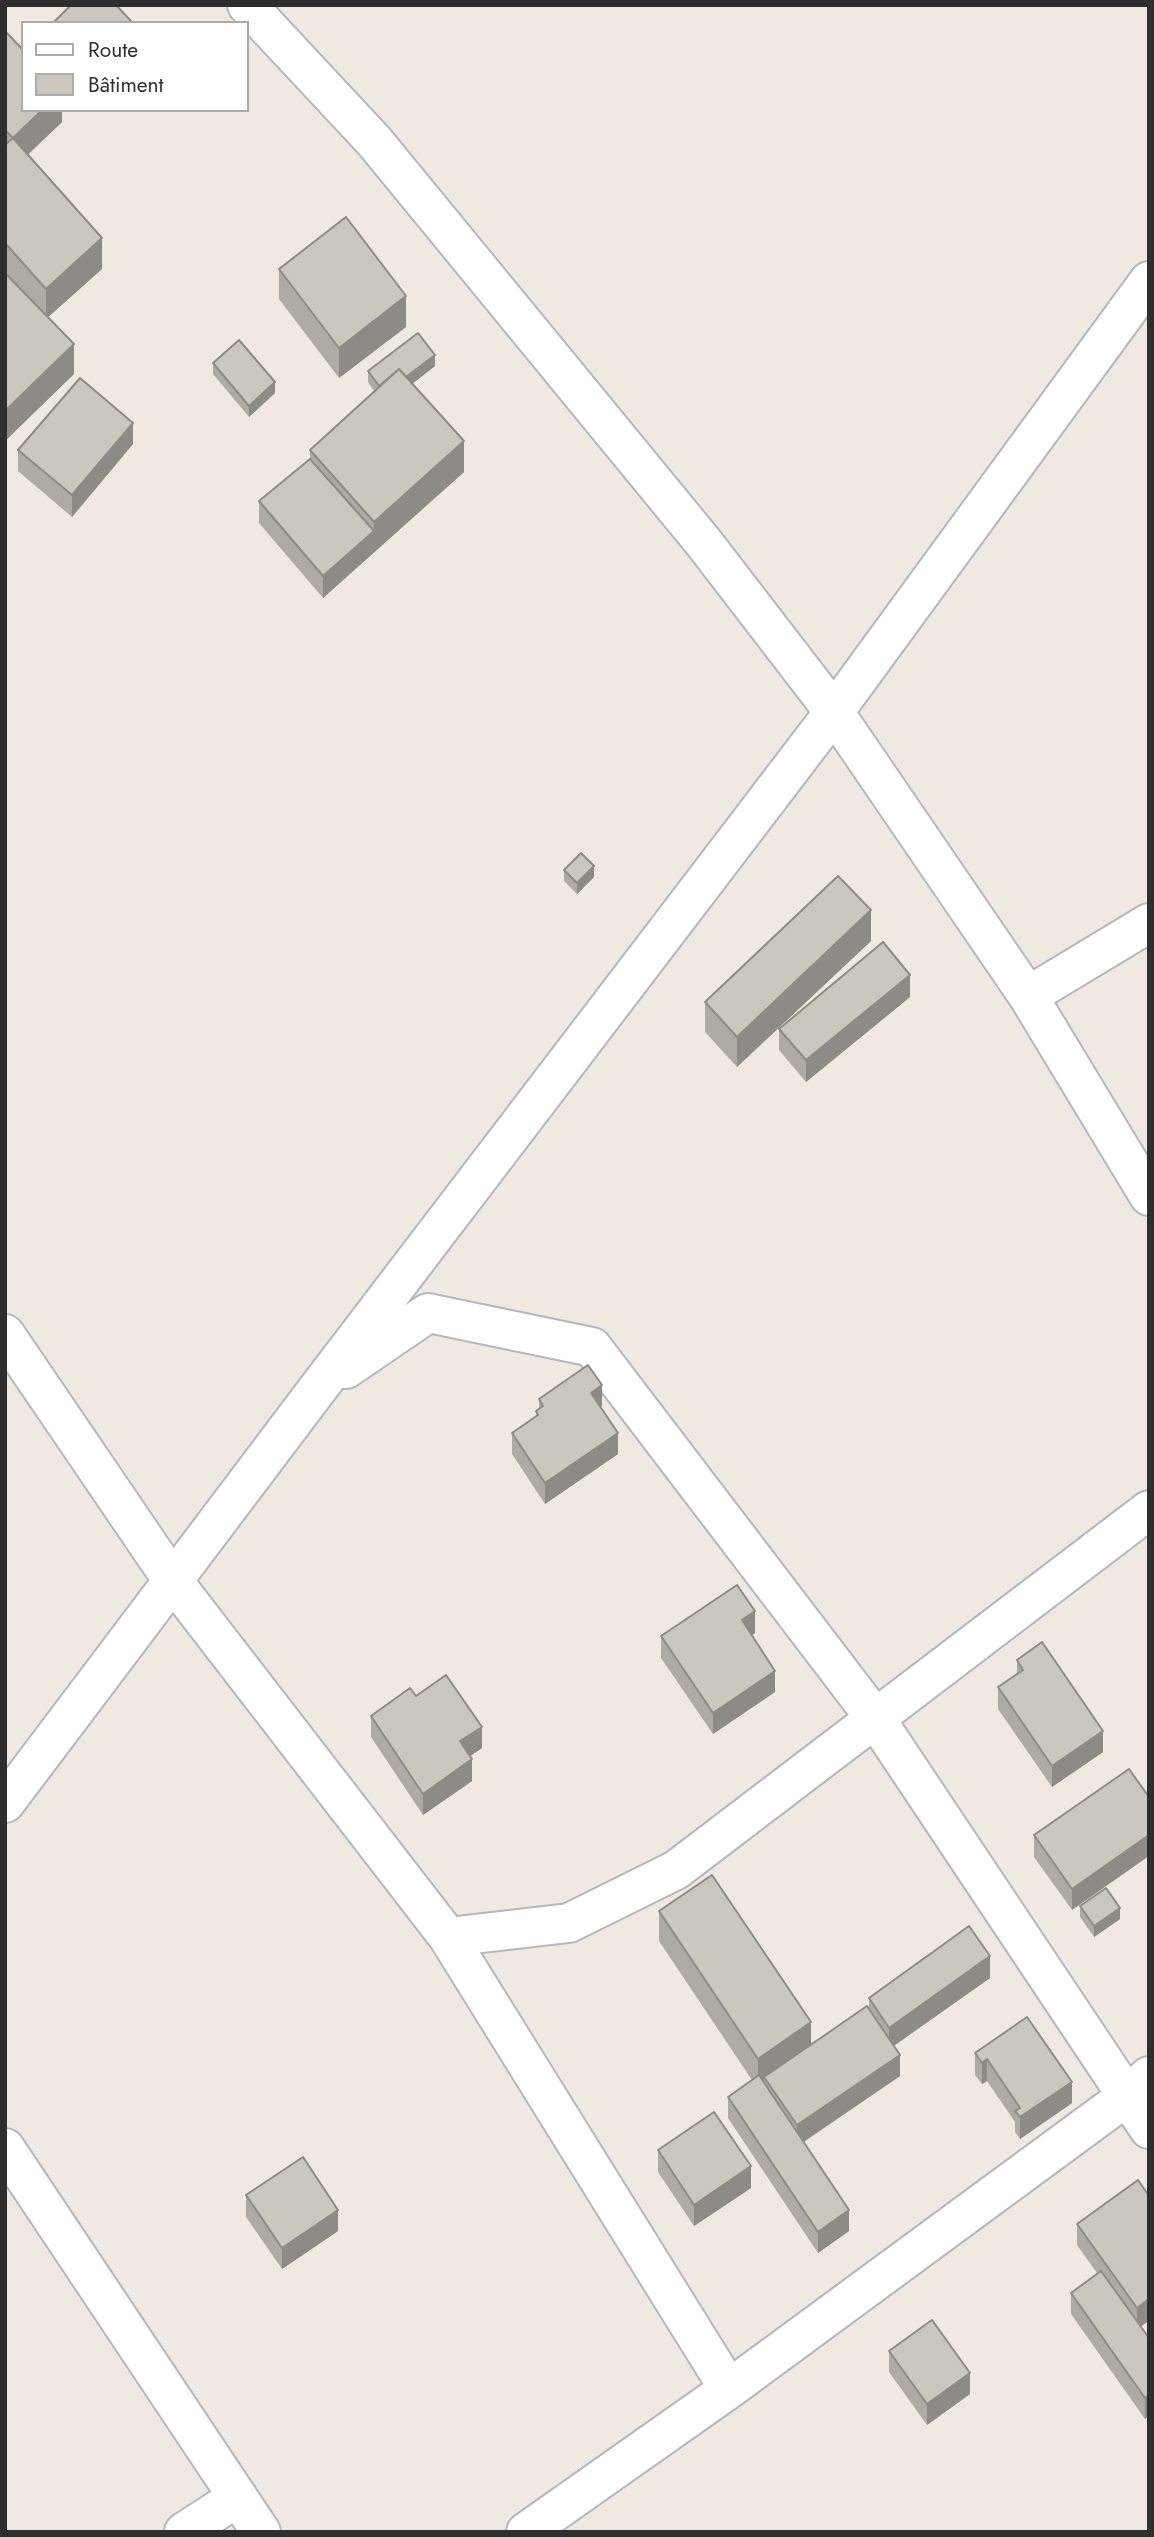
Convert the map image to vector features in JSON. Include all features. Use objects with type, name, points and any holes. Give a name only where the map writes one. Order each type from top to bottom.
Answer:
[{"type":"street","points":[[247,5],[374,141],[704,543],[834,712],[1028,996],[1149,1196]]},
{"type":"street","points":[[5,1803],[318,1387],[834,712],[1149,281]]},
{"type":"street","points":[[1028,996],[1149,923]]},
{"type":"street","points":[[318,1387],[428,1313],[592,1347],[875,1718],[1137,2087],[1149,2129]]},
{"type":"street","points":[[5,1334],[173,1581],[448,1937],[729,2389]]},
{"type":"street","points":[[448,1937],[569,1923],[676,1870],[1149,1510]]},
{"type":"street","points":[[526,2532],[729,2389],[1137,2087]]},
{"type":"street","points":[[5,2148],[261,2532]]},
{"type":"street","points":[[184,2532],[239,2497]]},
{"type":"building","points":[[71,5],[116,5],[131,21],[55,21]]},
{"type":"building","points":[[5,31],[21,48],[21,112],[40,112],[13,138],[5,130]]},
{"type":"building","points":[[13,138],[102,238],[46,289],[5,243],[5,145]]},
{"type":"building","points":[[346,217],[406,296],[339,348],[279,269]]},
{"type":"building","points":[[5,273],[74,344],[5,411]]},
{"type":"building","points":[[418,333],[435,355],[406,377],[399,369],[379,386],[368,371]]},
{"type":"building","points":[[239,340],[275,382],[249,406],[213,363]]},
{"type":"building","points":[[399,369],[464,441],[374,522],[310,450]]},
{"type":"building","points":[[80,378],[133,423],[72,495],[18,450]]},
{"type":"building","points":[[310,459],[374,531],[323,576],[259,501]]},
{"type":"building","points":[[581,853],[594,866],[577,883],[564,870]]},
{"type":"building","points":[[838,876],[871,910],[737,1037],[705,1002]]},
{"type":"building","points":[[883,942],[910,975],[806,1060],[779,1029]]},
{"type":"building","points":[[588,1365],[602,1385],[591,1393],[618,1433],[545,1483],[512,1433],[538,1415],[536,1411],[543,1406],[539,1399]]},
{"type":"building","points":[[737,1585],[755,1611],[742,1620],[775,1671],[713,1713],[661,1636]]},
{"type":"building","points":[[1042,1642],[1103,1731],[1052,1766],[998,1687],[1023,1670],[1017,1660]]},
{"type":"building","points":[[446,1675],[482,1727],[460,1741],[472,1759],[423,1794],[371,1716],[410,1688],[416,1696]]},
{"type":"building","points":[[1129,1769],[1149,1797],[1149,1835],[1072,1889],[1034,1835]]},
{"type":"building","points":[[712,1875],[811,2022],[758,2059],[659,1911]]},
{"type":"building","points":[[1106,1888],[1120,1908],[1094,1926],[1080,1906]]},
{"type":"building","points":[[969,1926],[990,1956],[889,2028],[869,1998]]},
{"type":"building","points":[[867,2006],[900,2055],[797,2125],[764,2077]]},
{"type":"building","points":[[1027,2017],[1072,2082],[1020,2117],[1015,2111],[1020,2108],[987,2059],[982,2063],[975,2053]]},
{"type":"building","points":[[759,2075],[849,2210],[818,2232],[728,2097]]},
{"type":"building","points":[[714,2112],[751,2166],[694,2205],[658,2150]]},
{"type":"building","points":[[303,2157],[338,2210],[282,2248],[246,2195]]},
{"type":"building","points":[[1138,2180],[1149,2196],[1149,2299],[1137,2308],[1077,2224]]},
{"type":"building","points":[[1101,2271],[1149,2338],[1149,2395],[1145,2398],[1071,2293]]},
{"type":"building","points":[[932,2320],[970,2373],[927,2404],[889,2351]]}]
